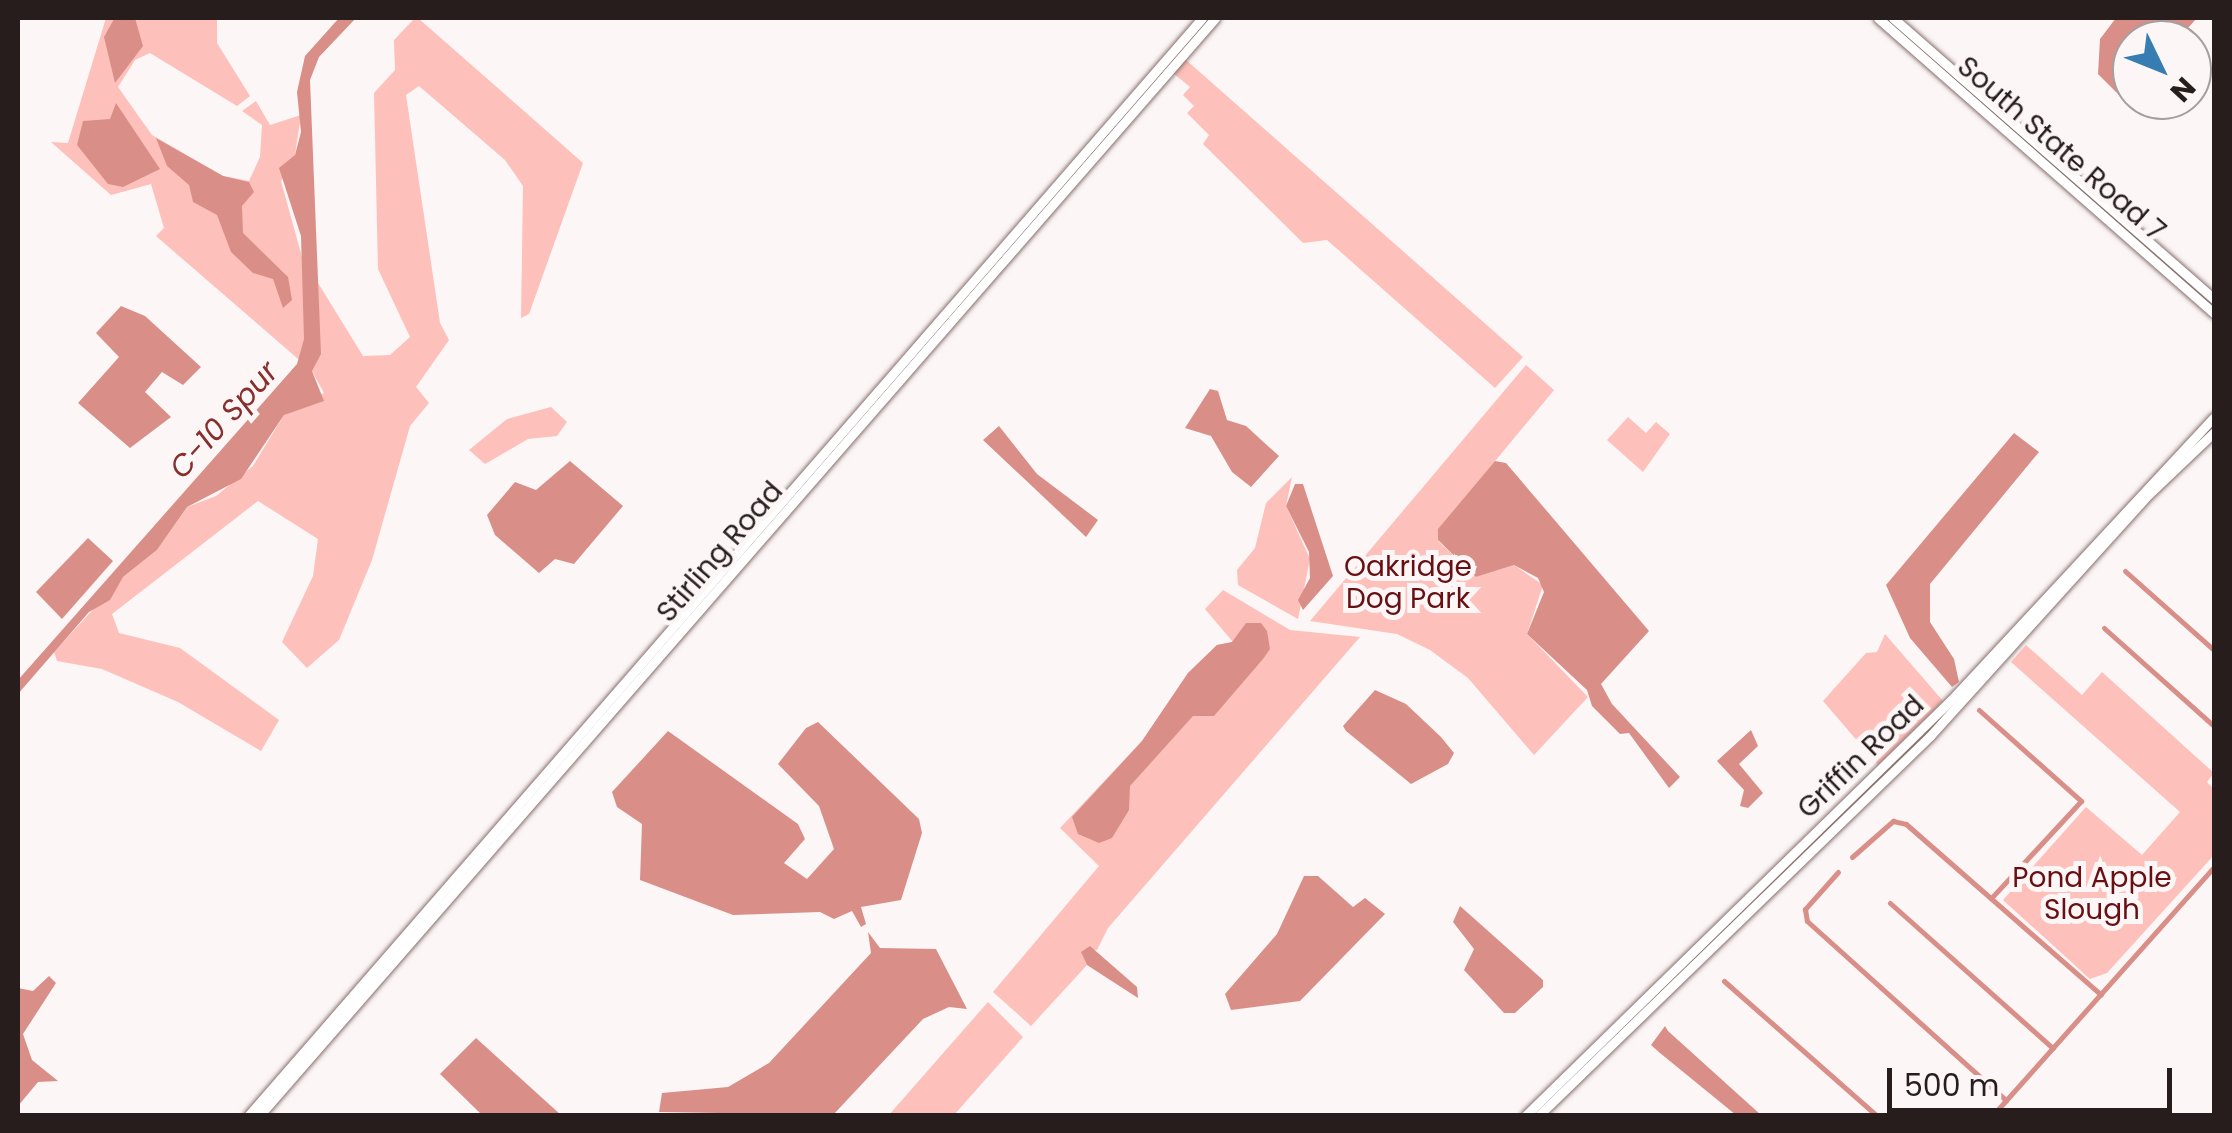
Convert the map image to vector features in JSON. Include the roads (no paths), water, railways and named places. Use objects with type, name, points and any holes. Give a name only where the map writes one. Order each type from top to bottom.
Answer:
[{"type":"main road","points":[[1203,18],[1203,31]]},
{"type":"main road","name":"Stirling Road","points":[[255,1113],[495,846],[602,722],[641,670],[1203,18]]},
{"type":"main road","name":"Stirling Road","points":[[255,1113],[496,829],[602,708],[641,670],[1214,18]]},
{"type":"main road","name":"South State Road 7","points":[[1878,18],[2134,243],[2162,253],[2214,299]]},
{"type":"main road","name":"South State Road 7","points":[[1893,18],[2147,247],[2214,313]]},
{"type":"main road","name":"Griffin Road","points":[[1525,1116],[1952,700],[2146,483],[2214,416]]},
{"type":"main road","name":"Griffin Road","points":[[1538,1116],[1930,736],[2149,494],[2214,432]]},
{"type":"main road","points":[[602,708],[602,722]]},
{"type":"main road","points":[[495,846],[496,829]]},
{"type":"waterway","points":[[2125,571],[2214,650]]},
{"type":"waterway","points":[[2104,628],[2214,726]]},
{"type":"waterway","points":[[1979,710],[2081,801],[1992,897]]},
{"type":"waterway","points":[[1852,857],[1893,821],[1906,824],[2101,995]]},
{"type":"waterway","points":[[1992,1116],[2214,867]]},
{"type":"waterway","points":[[1838,872],[1805,909],[1807,921],[2006,1100]]},
{"type":"waterway","points":[[1890,903],[2053,1048]]},
{"type":"waterway","points":[[1724,981],[1877,1116]]},
{"type":"water label","name":"C-10 Spur","points":[[224,420]]},
{"type":"park label","name":"Oakridge Dog Park","points":[[1408,583]]},
{"type":"park label","name":"Pond Apple Slough","points":[[2092,894]]}]
